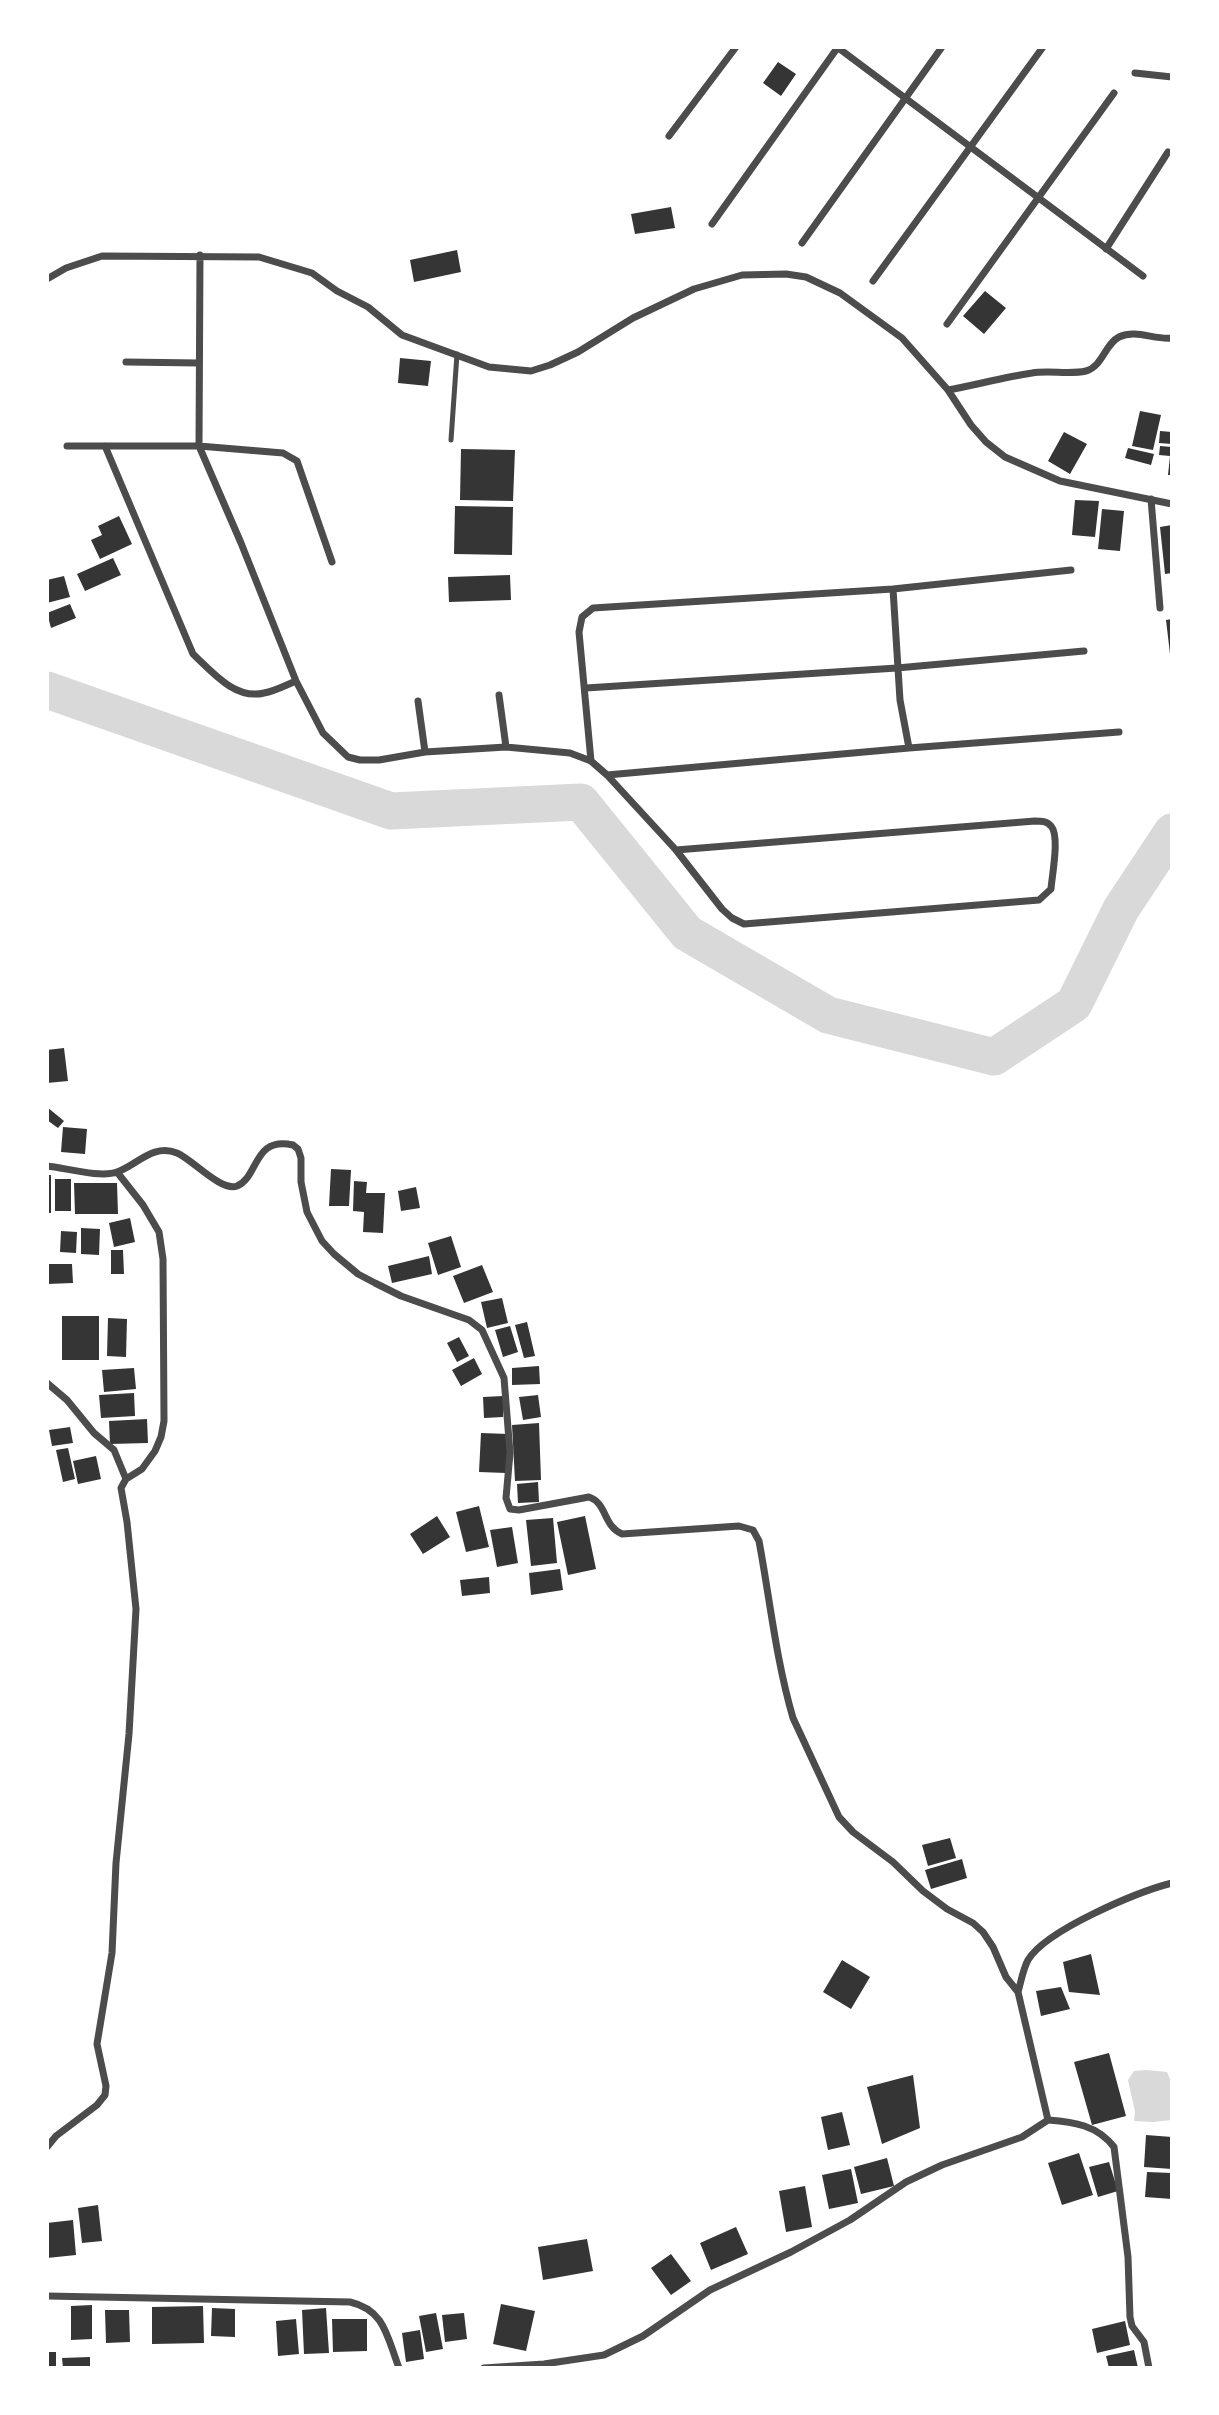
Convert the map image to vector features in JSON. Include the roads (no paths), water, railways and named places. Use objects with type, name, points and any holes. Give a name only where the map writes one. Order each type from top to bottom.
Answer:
[{"type":"street","points":[[669,136],[736,47]]},
{"type":"street","points":[[802,243],[942,47]]},
{"type":"street","points":[[873,281],[1043,47]]},
{"type":"street","points":[[712,224],[838,48],[1143,276]]},
{"type":"street","points":[[1135,74],[1172,77]]},
{"type":"street","points":[[947,324],[1114,93]]},
{"type":"street","points":[[1106,249],[1168,152]]},
{"type":"street","points":[[200,255],[199,446],[242,543],[296,681],[323,733],[348,757],[379,760],[425,752],[506,747],[570,753],[591,761],[676,850],[722,909],[738,922],[749,925],[1040,900],[1051,889],[1055,838],[1049,824],[1035,821],[676,850]]},
{"type":"street","points":[[47,279],[66,268],[102,256],[259,257],[302,270],[368,307],[402,335],[489,367],[531,371],[578,352],[633,318],[694,289],[742,275],[786,274],[806,277],[849,300],[902,338],[948,390],[971,425],[1005,457],[1060,481],[1172,504]]},
{"type":"street","points":[[948,390],[1035,372],[1088,371],[1120,336],[1143,334],[1160,339],[1172,338]]},
{"type":"street","points":[[126,362],[199,363]]},
{"type":"street","points":[[67,446],[199,446],[292,456],[298,461],[332,562]]},
{"type":"street","points":[[106,446],[193,654],[216,676],[243,693],[264,694],[296,681]]},
{"type":"street","points":[[1151,499],[1160,608]]},
{"type":"street","points":[[591,761],[579,622],[586,612],[593,608],[893,589],[1071,570]]},
{"type":"street","points":[[893,589],[900,700],[909,748]]},
{"type":"street","points":[[586,688],[897,668],[1084,651]]},
{"type":"street","points":[[499,695],[506,747]]},
{"type":"street","points":[[418,701],[425,752]]},
{"type":"street","points":[[607,775],[1119,732]]},
{"type":"street","points":[[47,1166],[91,1172],[117,1172],[143,1156],[171,1151],[183,1156],[224,1185],[235,1186],[240,1185],[263,1152],[280,1143],[293,1144],[298,1149],[300,1158],[307,1212],[322,1241],[334,1254],[358,1274],[375,1283],[401,1296],[469,1320],[482,1330],[504,1377],[510,1453],[506,1498],[510,1509],[519,1510],[589,1497],[598,1501],[611,1527],[622,1534],[739,1526],[753,1530],[759,1541],[781,1672],[791,1710],[839,1816],[853,1832],[923,1891],[983,1932],[1006,1977],[1018,1992],[1048,2120]]},
{"type":"street","points":[[47,2147],[56,2136],[97,2105],[105,2095],[98,2035],[112,1945],[136,1609],[121,1488],[126,1479],[142,1469],[155,1451],[162,1429],[162,1248],[159,1232],[152,1219],[117,1172]]},
{"type":"street","points":[[47,1383],[67,1400],[94,1433],[114,1450],[126,1479]]},
{"type":"street","points":[[1018,1992],[1027,1961],[1052,1935],[1135,1894],[1172,1883]]},
{"type":"street","points":[[484,2368],[604,2356],[643,2336],[710,2290],[850,2220],[906,2182],[942,2165],[1022,2137],[1048,2120],[1086,2125],[1114,2147],[1128,2257],[1130,2317],[1132,2326],[1144,2342],[1149,2368]]},
{"type":"street","points":[[47,2296],[350,2302],[362,2305],[379,2318],[399,2368]]},
{"type":"lane","points":[[452,440],[457,354]]},
{"type":"waterway","points":[[47,690],[391,811],[581,802],[687,933],[828,1015],[994,1057],[1074,1004],[1121,909],[1172,832]]}]
